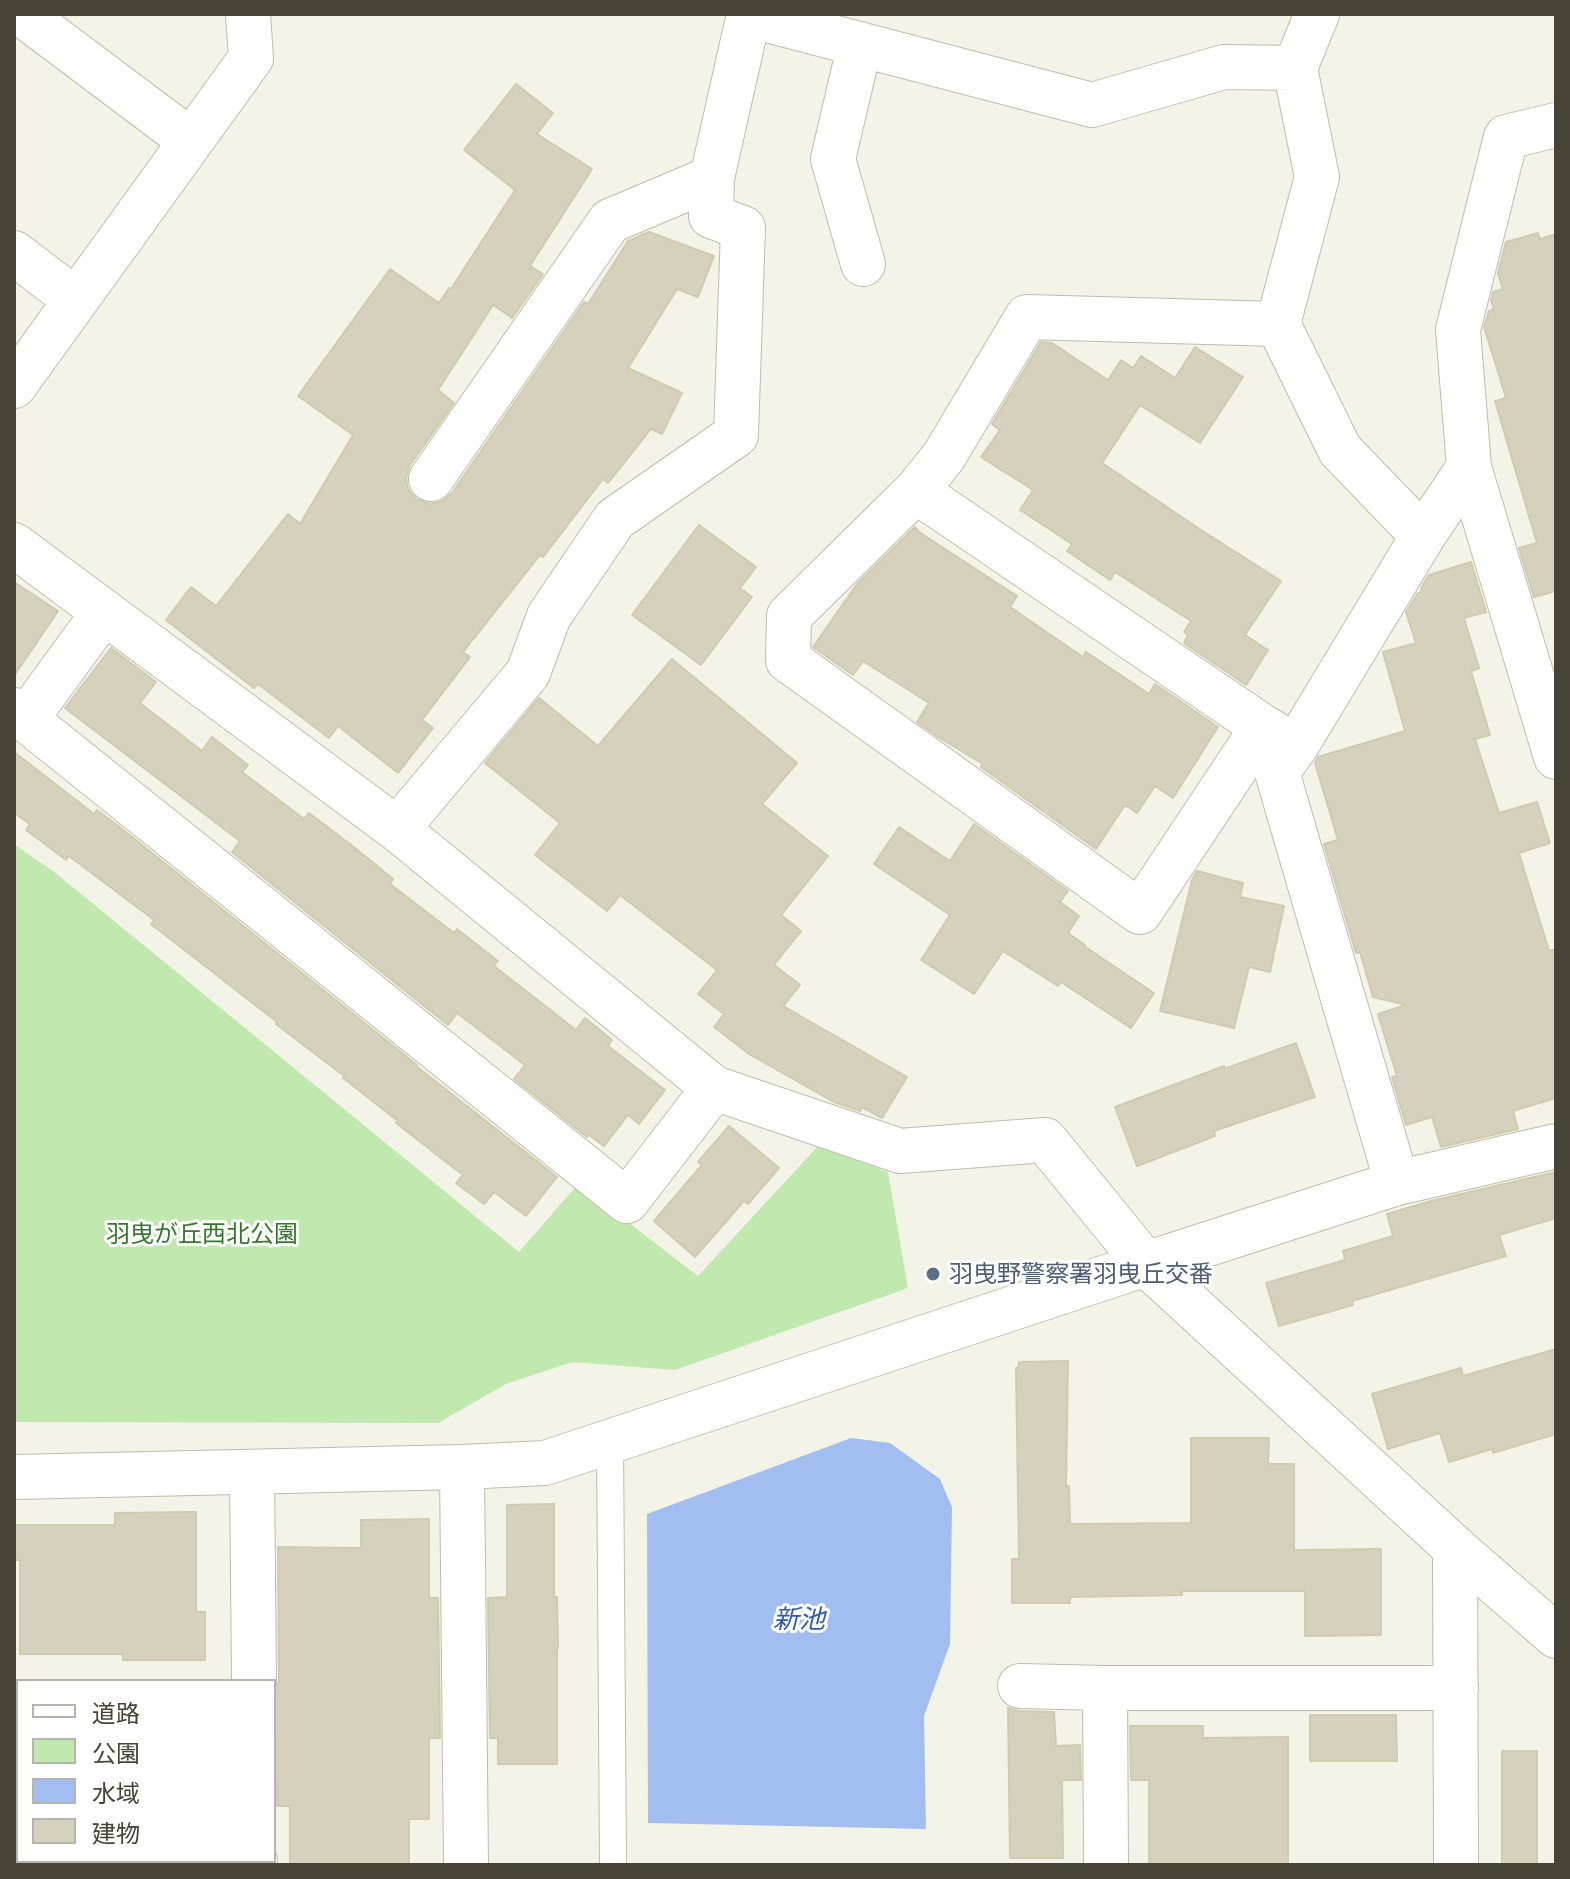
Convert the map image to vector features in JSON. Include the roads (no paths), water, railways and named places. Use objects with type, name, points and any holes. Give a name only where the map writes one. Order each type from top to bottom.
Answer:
[{"type":"street","points":[[22,14],[191,141]]},
{"type":"street","points":[[14,386],[251,58],[248,14]]},
{"type":"street","points":[[1317,14],[1295,68],[1317,177],[1278,324],[1340,450],[1423,536]]},
{"type":"street","points":[[397,829],[528,673],[549,616],[615,519],[736,435],[743,228],[711,216],[712,178],[749,15],[1092,105],[1224,67],[1295,68]]},
{"type":"street","points":[[860,44],[833,159],[863,264]]},
{"type":"street","points":[[1556,125],[1506,137],[1458,330],[1469,467],[1556,757]]},
{"type":"street","points":[[431,479],[610,221],[712,178]]},
{"type":"street","points":[[14,253],[76,300]]},
{"type":"street","points":[[1278,324],[1027,317],[944,456],[916,491],[789,616],[788,660],[1140,912],[1279,737],[1469,467]]},
{"type":"street","points":[[916,491],[1279,737]]},
{"type":"street","points":[[14,545],[397,829],[714,1088],[900,1151],[1045,1140],[1146,1264],[1455,1548],[1556,1636]]},
{"type":"street","points":[[104,612],[20,715],[627,1201],[714,1088]]},
{"type":"street","points":[[1279,737],[1277,772],[1397,1183]]},
{"type":"street","points":[[14,1477],[545,1463],[1397,1183],[1556,1146]]},
{"type":"street","points":[[462,1467],[466,1865]]},
{"type":"street","points":[[252,1472],[254,1679]]},
{"type":"street","points":[[1455,1548],[1456,1865]]},
{"type":"street","points":[[1020,1686],[1456,1688]]},
{"type":"street","points":[[1105,1688],[1106,1865]]},
{"type":"lane","points":[[610,1441],[613,1865]]},
{"type":"water","name":"新池","points":[[851,1438],[890,1443],[940,1479],[952,1507],[950,1644],[924,1716],[926,1829],[648,1823],[647,1514]]},
{"type":"place","name":"羽曳野警察署羽曳丘交番","points":[[933,1274]]},
{"type":"park label","name":"羽曳が丘西北公園","points":[[202,1234]]}]
